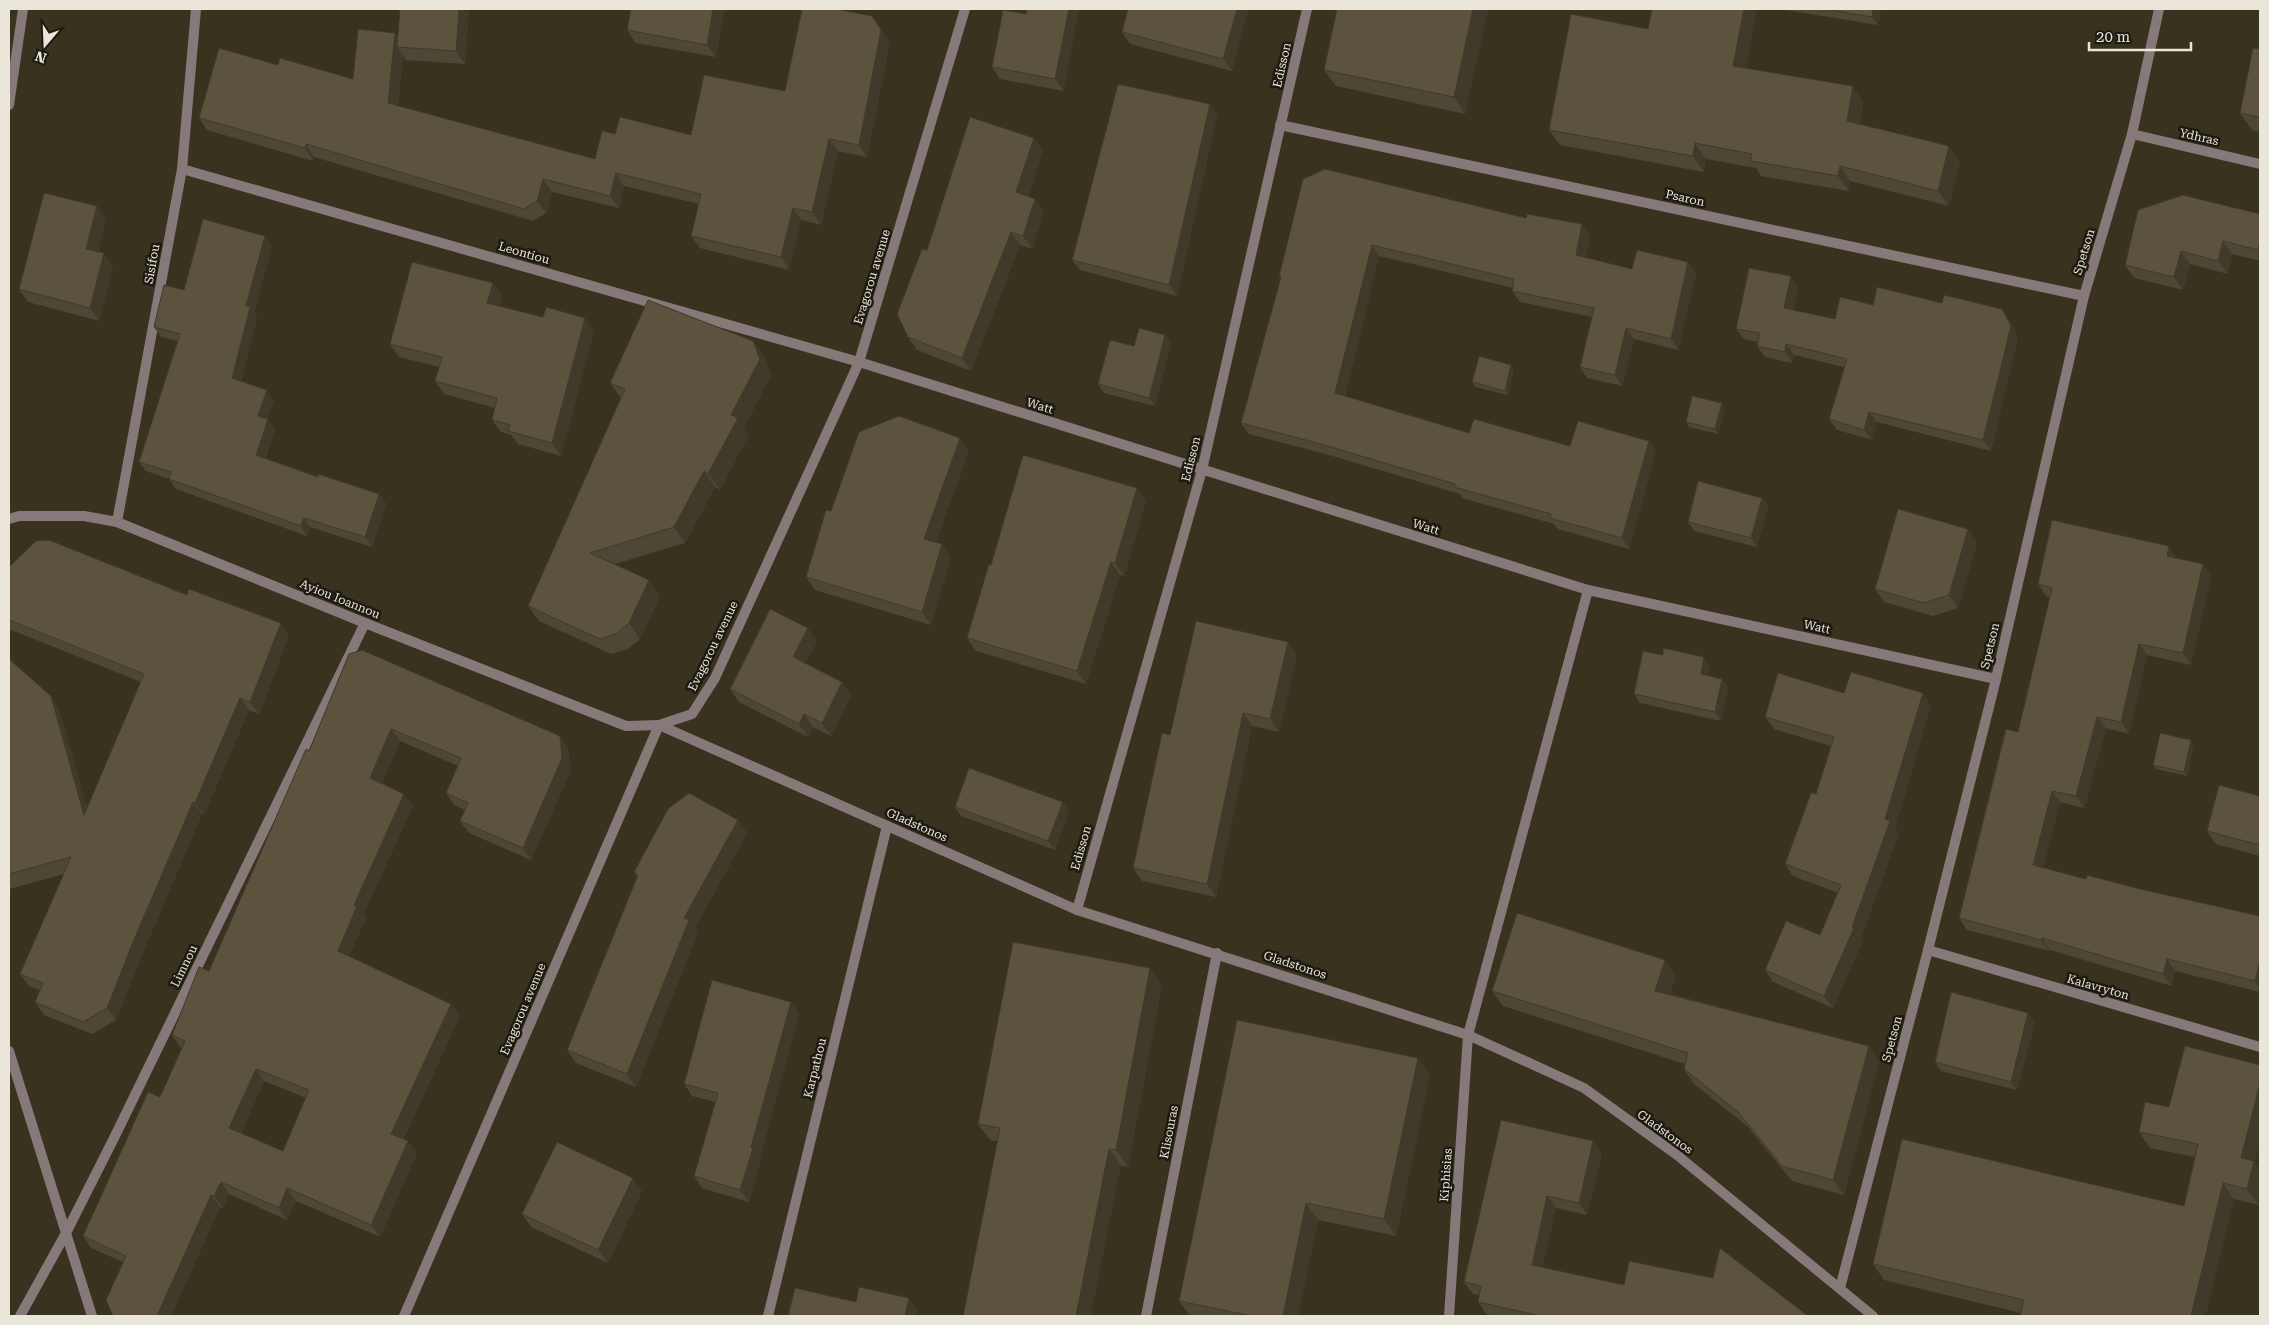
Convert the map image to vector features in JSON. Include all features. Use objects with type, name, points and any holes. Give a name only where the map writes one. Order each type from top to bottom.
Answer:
[{"type":"street","points":[[9,105],[23,9]]},
{"type":"street","name":"Sisifou","points":[[117,522],[182,169],[196,9]]},
{"type":"street","name":"Evagorou avenue","points":[[404,1316],[659,725],[692,714],[714,678],[859,362],[966,9]]},
{"type":"street","name":"Edisson","points":[[1077,910],[1202,470],[1307,9]]},
{"type":"street","name":"Spetson","points":[[1840,1288],[1996,679],[2084,296],[2132,134],[2159,9]]},
{"type":"street","name":"Psaron","points":[[1280,125],[2084,296]]},
{"type":"street","name":"Ydhras","points":[[2132,134],[2260,164]]},
{"type":"street","name":"Leontiou","points":[[182,169],[859,362]]},
{"type":"street","name":"Watt","points":[[859,362],[1588,590],[1996,679]]},
{"type":"street","name":"Ayiou Ioannou","points":[[9,519],[19,516],[84,516],[117,522],[626,726],[659,725]]},
{"type":"street","name":"Kiphisias","points":[[1449,1316],[1468,1035],[1588,590]]},
{"type":"street","name":"Limnou","points":[[20,1316],[66,1233],[365,623]]},
{"type":"street","name":"Gladstonos","points":[[659,725],[1077,910],[1218,953],[1468,1035],[1584,1088],[1677,1155],[1873,1316]]},
{"type":"street","name":"Karpathou","points":[[768,1316],[887,826]]},
{"type":"street","name":"Kalavryton","points":[[1928,950],[2260,1047]]},
{"type":"street","name":"Klisouras","points":[[1146,1316],[1218,953]]},
{"type":"street","points":[[9,1051],[92,1316]]},
{"type":"building","points":[[400,9],[459,9],[456,51],[397,47]]},
{"type":"building","points":[[631,9],[713,9],[707,45],[627,30]]},
{"type":"building","points":[[802,9],[836,9],[872,16],[881,30],[859,145],[829,139],[812,212],[793,208],[781,257],[691,236],[701,194],[616,173],[610,196],[543,179],[537,201],[524,209],[306,144],[305,148],[199,118],[219,48],[278,65],[280,58],[353,79],[358,29],[395,33],[388,103],[595,159],[602,131],[615,134],[620,117],[691,135],[704,75],[785,91]]},
{"type":"building","points":[[1027,9],[1069,9],[1055,79],[992,67],[1003,10],[1026,14]]},
{"type":"building","points":[[1128,9],[1237,9],[1223,59],[1122,32]]},
{"type":"building","points":[[1337,9],[1473,9],[1454,97],[1324,70]]},
{"type":"building","points":[[1652,9],[1744,9],[1733,66],[1853,86],[1847,121],[1949,146],[1938,191],[1840,166],[1838,176],[1751,161],[1752,154],[1695,143],[1693,156],[1549,130],[1571,14],[1648,29]]},
{"type":"building","points":[[1825,9],[1873,9],[1872,17]]},
{"type":"building","points":[[2253,48],[2260,49],[2260,117],[2240,113]]},
{"type":"building","points":[[1118,84],[1210,104],[1169,285],[1072,260]]},
{"type":"building","points":[[970,117],[1034,138],[1016,192],[1035,199],[1023,236],[1011,232],[962,358],[908,337],[897,314],[922,249],[927,250]]},
{"type":"building","points":[[1325,169],[1526,218],[1527,214],[1582,224],[1576,255],[1632,269],[1637,250],[1688,262],[1671,339],[1626,328],[1615,375],[1580,367],[1594,308],[1512,291],[1514,279],[1372,245],[1335,393],[1469,433],[1474,419],[1570,446],[1578,421],[1649,441],[1622,538],[1550,518],[1551,514],[1454,487],[1455,484],[1321,444],[1241,423],[1281,277],[1279,277],[1303,179]]},
{"type":"building","points":[[44,193],[97,206],[86,249],[104,253],[90,308],[19,289]]},
{"type":"building","points":[[2183,195],[2260,214],[2260,242],[2258,250],[2223,241],[2218,261],[2181,251],[2174,277],[2125,265],[2138,210]]},
{"type":"building","points":[[203,219],[265,236],[246,306],[250,307],[232,378],[267,390],[258,416],[268,419],[256,455],[318,477],[318,474],[379,494],[365,537],[304,518],[301,526],[169,479],[171,472],[139,462],[180,334],[154,327],[164,285],[184,290]]},
{"type":"building","points":[[412,262],[493,283],[487,303],[543,317],[546,307],[585,318],[552,443],[508,431],[510,425],[492,420],[497,398],[435,381],[442,357],[390,344]]},
{"type":"building","points":[[1749,268],[1791,276],[1784,308],[1835,319],[1840,297],[1873,305],[1877,287],[1942,303],[1944,295],[2002,309],[2011,326],[1983,440],[1869,412],[1864,430],[1829,419],[1847,359],[1786,344],[1785,352],[1757,346],[1760,333],[1736,329]]},
{"type":"building","points":[[648,300],[753,341],[760,359],[731,415],[738,418],[708,474],[704,471],[674,527],[590,553],[649,580],[629,623],[617,633],[600,639],[528,606],[625,389],[610,383]]},
{"type":"building","points":[[1139,328],[1165,335],[1149,398],[1098,384],[1110,340],[1134,346]]},
{"type":"building","points":[[1479,356],[1511,365],[1505,391],[1472,382]]},
{"type":"building","points":[[1692,396],[1722,403],[1715,429],[1686,422]]},
{"type":"building","points":[[899,416],[960,438],[924,539],[942,544],[922,612],[806,577],[826,510],[831,511],[859,432]]},
{"type":"building","points":[[1023,455],[1137,488],[1115,563],[1111,562],[1077,671],[967,638],[989,564],[991,565]]},
{"type":"building","points":[[1698,481],[1762,498],[1751,538],[1688,522]]},
{"type":"building","points":[[1898,509],[1968,529],[1949,595],[1924,603],[1875,589]]},
{"type":"building","points":[[2052,520],[2169,546],[2167,556],[2203,564],[2183,653],[2139,644],[2121,722],[2097,717],[2076,796],[2052,791],[2033,865],[2086,879],[2087,875],[2260,916],[2260,961],[2255,981],[2167,959],[2163,974],[2042,938],[2041,940],[1959,918],[2006,729],[2018,732],[2052,588],[2038,584]]},
{"type":"building","points":[[49,540],[187,595],[189,589],[281,623],[250,702],[240,698],[195,803],[193,802],[107,1008],[83,1022],[35,1002],[43,983],[20,974],[71,857],[9,874],[9,659],[51,696],[84,815],[144,674],[9,620],[9,567],[36,541]]},
{"type":"building","points":[[770,609],[808,628],[793,657],[842,682],[822,723],[804,714],[799,724],[730,689]]},
{"type":"building","points":[[1196,621],[1288,642],[1270,719],[1243,713],[1207,884],[1133,868],[1162,733],[1170,735]]},
{"type":"building","points":[[1663,648],[1704,657],[1701,674],[1722,679],[1715,712],[1634,694],[1643,651],[1663,655]]},
{"type":"building","points":[[362,650],[560,736],[562,758],[523,848],[460,821],[468,803],[446,793],[461,758],[391,729],[370,778],[404,794],[354,905],[357,906],[338,951],[451,1004],[391,1134],[408,1141],[371,1225],[287,1188],[279,1208],[221,1182],[214,1196],[211,1195],[157,1316],[113,1316],[106,1300],[126,1256],[83,1236],[148,1092],[160,1097],[185,1041],[172,1035],[199,967],[209,971],[306,749],[309,751],[349,654]],"holes":[[[256,1069],[309,1090],[283,1151],[229,1128]]]},
{"type":"building","points":[[1851,672],[1923,693],[1885,819],[1890,821],[1852,927],[1854,928],[1824,996],[1765,970],[1786,921],[1820,935],[1841,885],[1785,864],[1811,793],[1816,794],[1834,737],[1765,717],[1778,673],[1844,693]]},
{"type":"building","points":[[2160,733],[2191,740],[2184,772],[2153,765]]},
{"type":"building","points":[[969,768],[1063,802],[1048,841],[955,807]]},
{"type":"building","points":[[2219,785],[2260,796],[2260,845],[2207,831]]},
{"type":"building","points":[[689,793],[738,820],[684,918],[689,920],[627,1074],[567,1050],[638,875],[634,872],[668,809]]},
{"type":"building","points":[[1517,913],[1665,960],[1655,991],[1869,1046],[1833,1180],[1782,1166],[1737,1111],[1684,1069],[1688,1053],[1492,991]]},
{"type":"building","points":[[1013,942],[1150,968],[1116,1150],[1109,1149],[1076,1316],[963,1316],[1000,1128],[978,1124]]},
{"type":"building","points":[[712,980],[791,1002],[751,1147],[753,1148],[740,1190],[694,1176],[718,1093],[684,1084]]},
{"type":"building","points":[[1951,992],[2028,1013],[2011,1082],[1935,1062]]},
{"type":"building","points":[[1237,1020],[1418,1058],[1384,1219],[1306,1203],[1283,1316],[1252,1316],[1179,1301]]},
{"type":"building","points":[[2185,1046],[2260,1065],[2260,1083],[2241,1158],[2254,1161],[2247,1189],[2223,1183],[2191,1316],[2020,1316],[2024,1300],[1873,1264],[1902,1139],[2184,1206],[2198,1144],[2139,1132],[2145,1102],[2169,1107]]},
{"type":"building","points":[[1501,1120],[1593,1141],[1579,1203],[1547,1196],[1532,1265],[1624,1285],[1629,1261],[1713,1278],[1720,1248],[1808,1316],[1541,1316],[1478,1302],[1481,1286],[1464,1282]]},
{"type":"building","points":[[557,1142],[633,1178],[598,1250],[522,1214]]},
{"type":"building","points":[[859,1287],[909,1298],[905,1316],[788,1316],[795,1288],[856,1302]]}]
